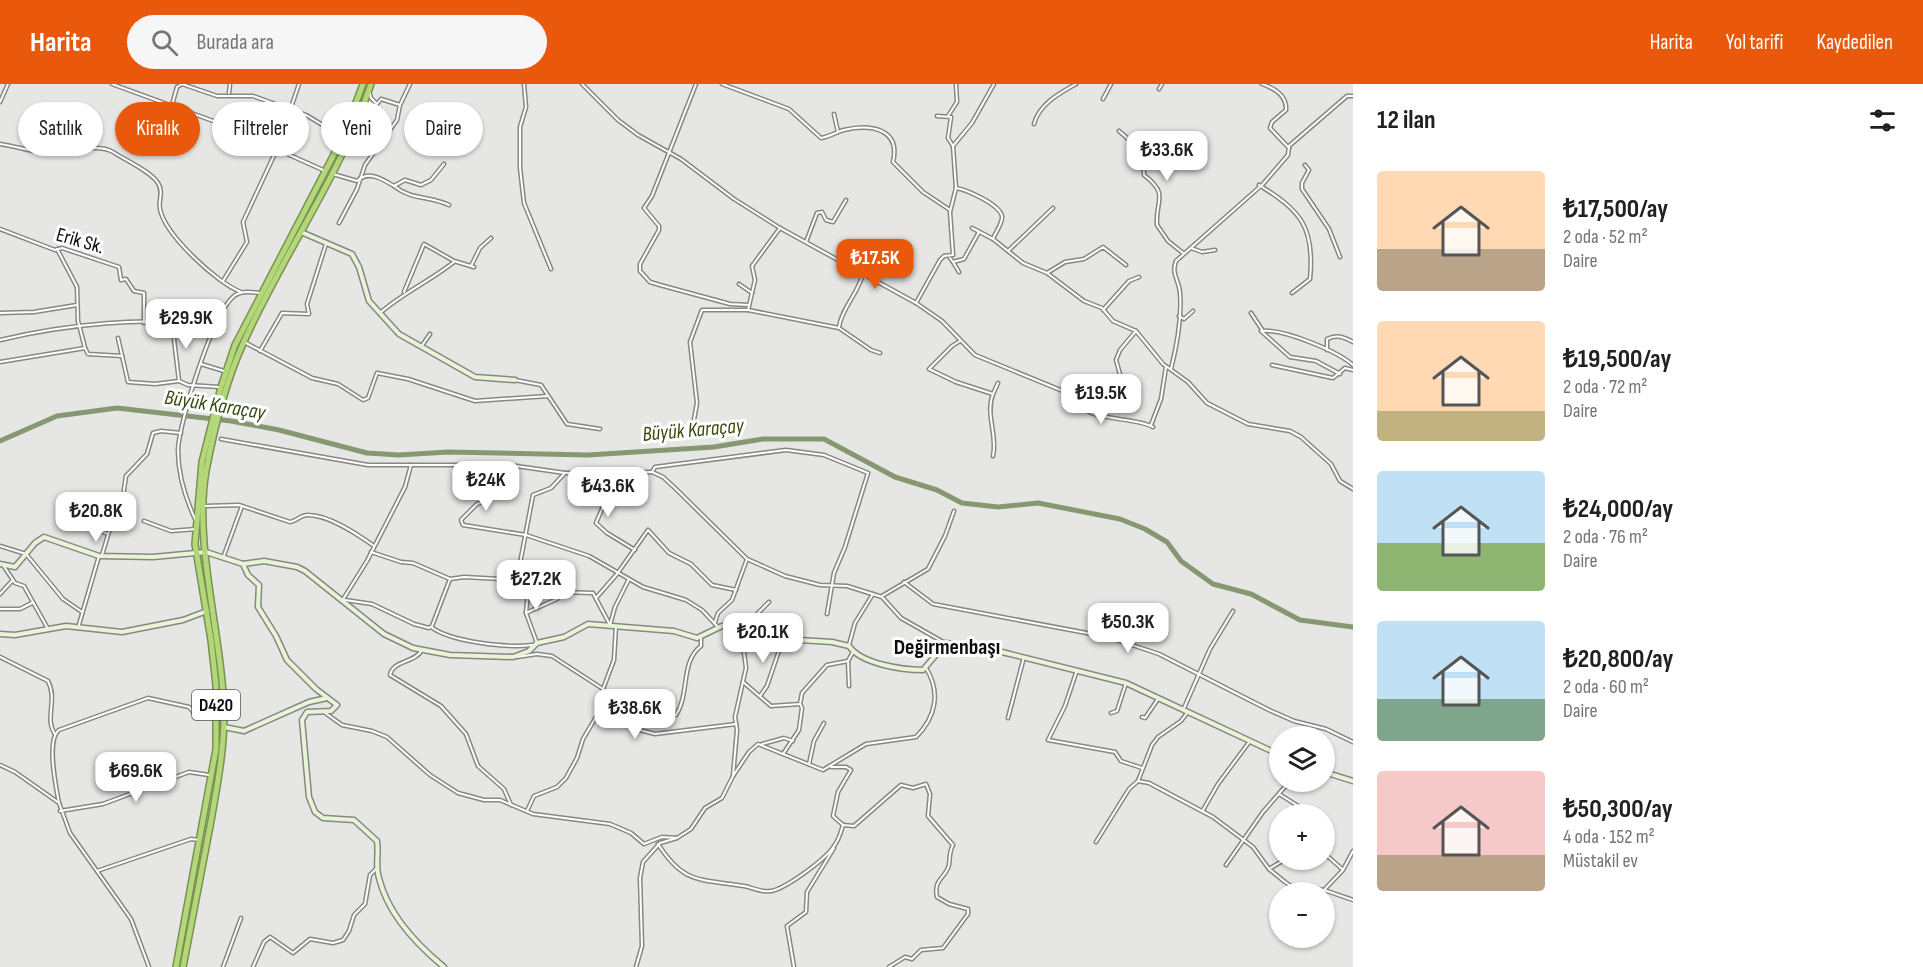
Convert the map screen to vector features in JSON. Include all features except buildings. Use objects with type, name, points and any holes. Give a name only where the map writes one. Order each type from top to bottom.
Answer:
[{"type":"highway","points":[[356,102],[363,84]]},
{"type":"highway","points":[[210,442],[222,394],[243,342],[333,174],[370,87]]},
{"type":"highway","points":[[222,394],[221,387],[235,345],[334,156]]},
{"type":"highway","name":"D420","points":[[183,967],[218,785],[224,727],[222,675],[206,552],[206,472],[210,442]]},
{"type":"highway","name":"D420","points":[[176,967],[216,749],[217,711],[207,611],[196,552],[198,482],[210,442]]},
{"type":"street","points":[[0,102],[8,84]]},
{"type":"street","points":[[112,84],[163,102]]},
{"type":"street","points":[[173,102],[177,87],[182,84],[217,96],[229,94],[253,96],[269,102]]},
{"type":"street","points":[[229,94],[230,84]]},
{"type":"street","points":[[293,102],[299,84]]},
{"type":"street","points":[[339,223],[374,149],[397,120],[400,105],[411,84]]},
{"type":"street","points":[[524,84],[526,107],[520,127],[520,168],[524,202],[550,269]]},
{"type":"street","points":[[582,84],[618,120],[638,135],[669,152],[780,228],[916,303],[942,321],[975,355],[999,367],[1075,396],[1108,401],[1117,394],[1123,380],[1116,367],[1116,360],[1123,345],[1136,331]]},
{"type":"street","points":[[696,84],[644,208],[660,230],[643,258],[640,272],[650,282],[730,304],[749,305]]},
{"type":"street","points":[[722,84],[789,109],[821,138],[838,132],[870,128],[889,137],[896,147],[892,162],[923,192],[950,210]]},
{"type":"street","points":[[948,116],[957,102],[956,84]]},
{"type":"street","points":[[953,146],[972,123],[994,84]]},
{"type":"street","points":[[1034,124],[1039,113],[1056,94],[1076,84]]},
{"type":"street","points":[[1103,99],[1111,84]]},
{"type":"street","points":[[1159,89],[1162,84]]},
{"type":"street","points":[[1262,84],[1272,87],[1282,96],[1286,110],[1272,122],[1270,128],[1289,148]]},
{"type":"street","points":[[370,87],[371,98],[376,104],[381,99],[400,105]]},
{"type":"street","points":[[1171,369],[1179,316],[1180,290],[1173,269],[1183,253],[1259,185],[1288,155],[1289,148],[1335,105],[1347,96],[1353,96]]},
{"type":"street","points":[[834,114],[838,132]]},
{"type":"street","points":[[937,116],[948,116]]},
{"type":"street","points":[[948,116],[951,117],[948,138],[953,146],[956,188],[950,210],[954,244],[953,255],[950,257]]},
{"type":"street","points":[[1119,131],[1137,145],[1144,163],[1144,175],[1158,188],[1161,200],[1157,225],[1168,241],[1183,253]]},
{"type":"street","points":[[0,144],[41,152],[98,149],[112,152],[156,180],[161,190],[160,208],[169,232],[190,254],[223,281],[241,292],[261,293]]},
{"type":"street","points":[[223,281],[247,242],[243,222],[274,156]]},
{"type":"street","points":[[293,156],[326,171]]},
{"type":"street","points":[[394,186],[405,180],[416,184],[426,184],[444,164]]},
{"type":"street","points":[[1305,165],[1309,170],[1302,183],[1302,189],[1329,229],[1340,257]]},
{"type":"street","points":[[333,174],[357,181],[362,177],[378,177],[408,196],[438,200],[449,206]]},
{"type":"street","points":[[1259,185],[1292,206],[1310,236],[1310,279],[1292,293]]},
{"type":"street","points":[[956,188],[977,196],[1002,215],[993,239]]},
{"type":"street","points":[[806,242],[817,213],[822,212],[826,220],[833,222],[846,200]]},
{"type":"street","points":[[1008,251],[1053,208]]},
{"type":"street","points":[[748,310],[755,280],[752,266],[780,228]]},
{"type":"street","points":[[972,228],[993,239],[1023,263],[1047,273],[1084,301],[1103,310],[1113,321],[1136,331],[1166,367],[1214,407],[1248,424],[1290,431],[1301,437],[1332,464],[1340,481],[1353,489]]},
{"type":"street","name":"Erik Sk.","points":[[0,229],[118,267],[121,280],[126,279],[134,291],[144,292],[144,323]]},
{"type":"street","points":[[301,232],[327,241],[357,259],[365,294],[399,334],[475,377],[536,382],[541,385],[567,424],[600,429]]},
{"type":"street","points":[[953,262],[963,259],[980,232]]},
{"type":"street","points":[[404,292],[424,244],[454,261],[473,266],[480,248],[491,238]]},
{"type":"street","points":[[260,351],[282,313],[309,314],[307,304],[327,241]]},
{"type":"street","points":[[1047,273],[1065,262],[1084,259],[1103,247],[1126,265]]},
{"type":"street","points":[[1191,248],[1202,252],[1215,250]]},
{"type":"street","points":[[57,249],[77,287],[79,328],[88,354],[122,356]]},
{"type":"street","points":[[916,303],[944,256],[950,257],[958,272]]},
{"type":"street","points":[[380,313],[404,292],[420,285],[454,261]]},
{"type":"street","points":[[839,328],[843,314],[860,288],[863,273]]},
{"type":"street","points":[[1103,310],[1129,281],[1139,277]]},
{"type":"street","points":[[740,284],[752,293]]},
{"type":"street","points":[[196,521],[183,486],[178,454],[181,433],[213,329],[232,297],[241,292]]},
{"type":"street","points":[[0,313],[34,312],[77,305]]},
{"type":"street","points":[[693,425],[697,403],[690,342],[702,310],[748,310],[839,328],[871,351],[880,353]]},
{"type":"street","points":[[1179,316],[1184,319],[1193,310]]},
{"type":"street","points":[[1251,313],[1264,336],[1290,357],[1316,361],[1340,374]]},
{"type":"street","points":[[172,322],[179,381]]},
{"type":"street","points":[[0,340],[79,328],[144,323],[172,322],[213,329]]},
{"type":"street","points":[[1259,328],[1263,331],[1274,330],[1295,335],[1353,365]]},
{"type":"street","points":[[421,347],[430,334]]},
{"type":"street","points":[[1327,350],[1327,339],[1332,337],[1344,336],[1353,342]]},
{"type":"street","points":[[118,338],[128,382],[155,384],[179,381],[188,385],[221,387]]},
{"type":"street","points":[[960,341],[951,346],[929,369],[956,382],[993,394]]},
{"type":"street","points":[[243,342],[312,378],[335,383],[363,400],[368,398],[377,373],[408,378],[475,401],[548,396]]},
{"type":"street","points":[[0,362],[85,348]]},
{"type":"street","points":[[201,364],[226,371]]},
{"type":"street","points":[[1272,365],[1332,378],[1345,368],[1353,369]]},
{"type":"street","points":[[1075,396],[1078,405],[1087,412],[1124,421],[1142,421],[1152,426],[1161,399],[1166,367]]},
{"type":"street","points":[[993,456],[995,438],[990,406],[998,383]]},
{"type":"street","points":[[78,628],[108,534],[123,496],[126,476],[147,454],[152,435],[161,431],[181,433]]},
{"type":"street","points":[[221,439],[356,463],[509,465],[565,473],[652,472],[663,477],[747,559],[775,574],[833,586],[847,586],[882,597],[901,618],[946,643],[1024,657],[1126,683],[1269,749]]},
{"type":"street","points":[[652,472],[655,467],[674,463],[786,450],[824,455],[868,473],[834,573],[827,614]]},
{"type":"street","points":[[343,600],[405,488],[411,465]]},
{"type":"street","points":[[509,465],[507,477],[491,499],[488,502],[477,504],[461,523],[468,527],[526,535],[589,556],[617,574],[686,600],[715,622],[718,627]]},
{"type":"street","points":[[517,580],[533,495],[551,488],[565,473]]},
{"type":"street","points":[[617,474],[596,523],[607,533],[635,550]]},
{"type":"street","points":[[205,506],[242,506],[293,522],[305,515],[317,516],[354,531],[374,546]]},
{"type":"street","points":[[223,558],[242,506]]},
{"type":"street","points":[[72,508],[79,523],[108,534]]},
{"type":"street","points":[[882,597],[928,568],[954,511]]},
{"type":"street","points":[[144,522],[171,531],[196,529]]},
{"type":"street","points":[[596,598],[617,574],[648,530],[669,553],[692,564],[712,585],[736,590]]},
{"type":"street","points":[[2,565],[15,567],[44,537],[101,556],[153,557],[206,552],[243,564],[264,561],[297,567],[343,600],[384,634],[404,645],[450,655],[513,657],[537,654],[552,656],[603,689]]},
{"type":"street","points":[[0,546],[26,554],[63,599],[82,612]]},
{"type":"street","points":[[371,552],[401,562],[413,563],[450,579],[464,577],[529,581],[560,592],[592,593],[610,625]]},
{"type":"street","points":[[715,622],[718,613],[732,600],[747,559]]},
{"type":"street","points":[[243,564],[248,575],[259,585],[258,607],[276,636],[287,660],[327,698],[336,702],[337,708],[307,712],[302,723],[311,805],[322,818],[347,818],[364,828],[376,841],[377,868],[383,890],[405,929],[444,967]]},
{"type":"street","points":[[2,565],[13,581],[24,586],[48,629]]},
{"type":"street","points":[[431,627],[450,579]]},
{"type":"street","points":[[610,625],[615,607],[629,579]]},
{"type":"street","points":[[0,594],[13,581]]},
{"type":"street","points":[[529,581],[526,613],[537,643]]},
{"type":"street","points":[[904,582],[933,604],[1108,637],[1160,654],[1294,721],[1326,729],[1353,742]]},
{"type":"street","points":[[849,646],[855,623],[873,594]]},
{"type":"street","points":[[526,613],[557,599]]},
{"type":"street","points":[[343,600],[372,604],[414,624],[431,627],[445,634],[506,647],[564,637],[588,624],[674,631],[700,638],[718,627],[730,626],[743,645],[746,668],[735,717],[733,776]]},
{"type":"street","points":[[735,635],[769,602]]},
{"type":"street","points":[[0,609],[20,609],[32,603]]},
{"type":"street","points":[[0,634],[15,635],[66,626],[122,632],[183,620],[207,611]]},
{"type":"street","points":[[1096,842],[1129,789],[1138,781],[1155,741],[1181,721],[1199,673],[1233,611]]},
{"type":"street","points":[[616,626],[614,660],[603,689],[607,702],[632,728],[647,734],[736,724]]},
{"type":"street","points":[[526,811],[534,796],[557,787],[566,778],[578,758],[583,740],[607,702],[629,694],[639,694],[650,698],[659,709],[670,715],[676,715],[683,696],[691,654],[701,646],[700,638]]},
{"type":"street","points":[[760,696],[768,686],[783,639]]},
{"type":"street","points":[[743,645],[783,639],[832,642],[849,646],[853,652],[882,665],[913,670],[926,668]]},
{"type":"street","points":[[513,657],[529,651],[537,643]]},
{"type":"street","points":[[926,668],[936,651],[946,643]]},
{"type":"street","points":[[422,650],[415,658],[394,667],[390,675],[441,706],[466,734],[478,766],[500,785],[511,806]]},
{"type":"street","points":[[849,686],[848,661],[853,652]]},
{"type":"street","points":[[0,657],[48,681],[54,696],[50,722],[55,734],[53,743],[60,811],[70,832],[131,919],[149,967]]},
{"type":"street","points":[[1008,718],[1024,657]]},
{"type":"street","points":[[783,754],[794,741],[802,722],[800,704],[802,693],[827,665],[848,661]]},
{"type":"street","points":[[831,767],[836,761],[866,744],[887,743],[918,735],[932,717],[935,685],[926,668]]},
{"type":"street","points":[[1077,670],[1065,706],[1048,740],[1115,752],[1121,761],[1142,768]]},
{"type":"street","points":[[743,682],[771,706],[800,704]]},
{"type":"street","points":[[1111,713],[1117,711],[1126,683]]},
{"type":"street","points":[[1142,717],[1145,718],[1160,697]]},
{"type":"street","points":[[55,734],[148,698],[189,707],[198,718]]},
{"type":"street","points":[[224,727],[244,731],[292,708],[327,698]]},
{"type":"street","points":[[322,711],[342,725],[372,731],[387,737],[453,791],[484,800],[500,800],[526,811],[610,824],[631,833],[644,844],[662,837],[677,838]]},
{"type":"street","points":[[809,764],[814,741],[824,723]]},
{"type":"street","points":[[636,967],[642,946],[640,873],[647,856],[658,844],[677,838],[691,829],[705,808],[722,798],[733,776],[752,748],[784,738],[794,741]]},
{"type":"street","points":[[1203,810],[1218,784],[1251,740]]},
{"type":"street","points":[[762,744],[823,770],[831,767],[846,767],[851,770],[834,804],[833,816],[843,825],[854,826],[901,785],[913,788],[926,784],[930,794],[928,816],[953,845],[946,872],[940,878],[936,891],[937,897],[943,902],[968,909],[968,914],[943,948],[918,952],[912,959],[905,957],[890,967]]},
{"type":"street","points":[[0,765],[15,772],[59,803]]},
{"type":"street","points":[[60,811],[103,804],[189,772],[212,775]]},
{"type":"street","points":[[1335,775],[1353,781]]},
{"type":"street","points":[[1138,781],[1149,783],[1203,810],[1253,847],[1269,868]]},
{"type":"street","points":[[1226,865],[1263,812],[1279,794],[1295,804]]},
{"type":"street","points":[[794,967],[787,926],[806,912],[807,892],[834,848],[843,825]]},
{"type":"street","points":[[97,872],[191,839],[200,840]]},
{"type":"street","points":[[658,844],[674,866],[704,882],[744,886],[767,892],[788,883],[834,848]]},
{"type":"street","points":[[1332,882],[1343,870],[1353,851]]},
{"type":"street","points":[[1335,863],[1343,870]]},
{"type":"street","points":[[252,967],[264,942],[270,937],[293,953],[310,939],[333,943],[343,940],[350,931],[354,915],[365,904],[370,875],[377,868]]},
{"type":"street","points":[[1271,870],[1286,882]]},
{"type":"street","points":[[1335,894],[1353,900]]},
{"type":"street","points":[[223,967],[241,918]]},
{"type":"waterway","name":"Büyük Karaçay","points":[[0,441],[57,416],[117,408],[231,421],[279,430],[367,453],[399,455],[448,452],[588,455],[714,447],[763,439],[824,439],[895,477],[937,490],[962,503],[998,507],[1038,503],[1120,519],[1145,529],[1167,542],[1181,561],[1213,584],[1251,594],[1300,620],[1353,627]]},
{"type":"district","name":"Değirmenbaşı","points":[[947,647]]}]
